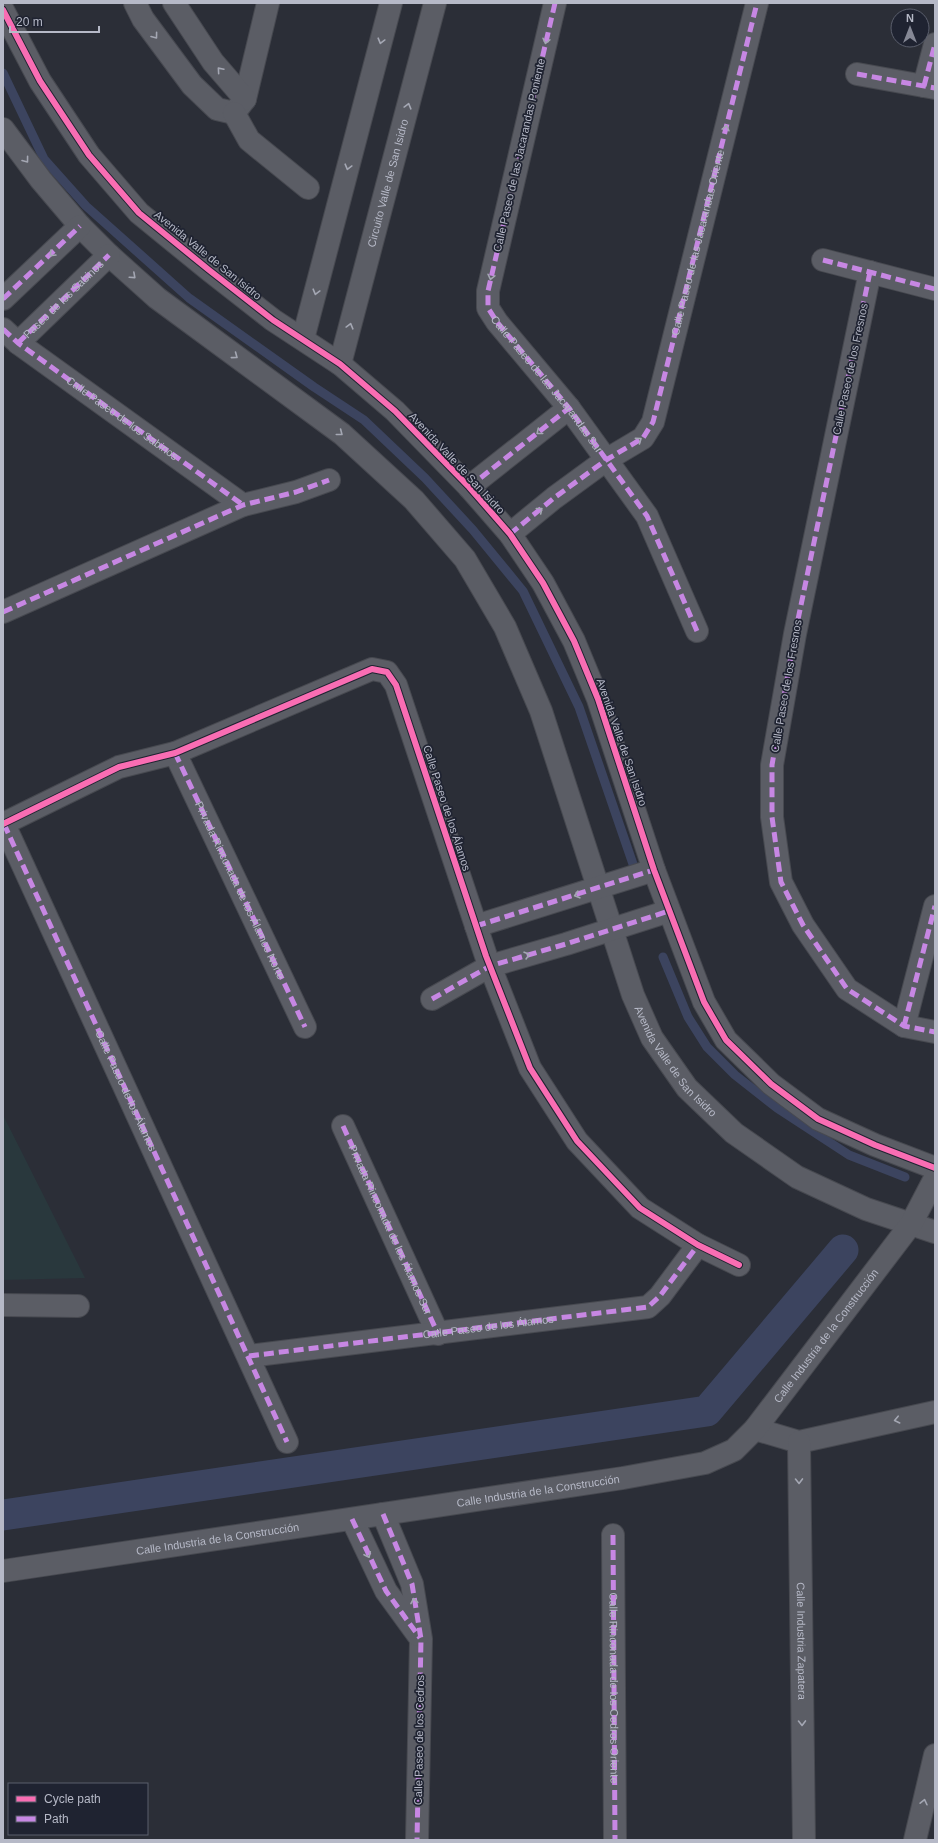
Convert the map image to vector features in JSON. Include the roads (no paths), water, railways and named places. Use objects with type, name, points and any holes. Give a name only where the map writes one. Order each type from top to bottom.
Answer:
[{"type":"street","points":[[135,3],[143,19],[192,85],[216,109],[240,106]]},
{"type":"street","points":[[174,3],[240,106],[249,140],[308,188]]},
{"type":"street","points":[[240,106],[268,3]]},
{"type":"street","points":[[303,339],[391,3]]},
{"type":"street","name":"Circuito Valle de San Isidro","points":[[340,364],[435,3]]},
{"type":"street","name":"Calle Paseo de las Jacarandas Poniente","points":[[488,308],[488,290],[555,3]]},
{"type":"street","name":"Calle Paseo de las Jacarandas Oriente","points":[[510,534],[554,498],[606,460],[643,438],[653,422],[757,3]]},
{"type":"street","name":"Avenida Valle de San Isidro","points":[[3,10],[40,81],[89,155],[139,212],[273,320],[340,364],[395,412],[469,488],[510,534],[543,583],[574,641],[598,699],[654,870],[669,911],[704,1002],[726,1040],[770,1084],[818,1119],[874,1145],[935,1168]]},
{"type":"street","points":[[857,74],[930,87],[935,44]]},
{"type":"street","name":"Avenida Valle de San Isidro","points":[[3,129],[80,226],[109,256],[157,298],[342,434],[414,500],[465,559],[505,627],[541,711],[633,995],[652,1038],[687,1088],[734,1133],[797,1177],[866,1209],[935,1232]]},
{"type":"street","points":[[3,299],[80,226]]},
{"type":"street","name":"Paseo de los Sabinos","points":[[11,336],[109,256]]},
{"type":"street","points":[[824,260],[935,289]]},
{"type":"street","name":"Calle Paseo de los Fresnos","points":[[870,272],[795,634],[772,765],[772,817],[781,882],[804,925],[847,989],[904,1026],[935,1032]]},
{"type":"street","name":"Calle Paseo de las Jacarandas Sur","points":[[488,308],[497,322],[569,408],[647,516],[697,631]]},
{"type":"street","name":"Calle Paseo de los Sabinos","points":[[11,336],[243,505]]},
{"type":"street","points":[[469,488],[569,408]]},
{"type":"street","points":[[3,612],[243,505],[296,492],[329,480]]},
{"type":"street","name":"Calle Paseo de los Álamos","points":[[287,1442],[249,1356],[4,824],[120,767],[175,753],[372,669],[387,672],[396,686],[490,966],[530,1068],[577,1141],[640,1208],[698,1245],[739,1264]]},
{"type":"street","name":"Privada Rinconada de los Álamos Norte","points":[[175,753],[305,1027]]},
{"type":"street","points":[[476,926],[654,870]]},
{"type":"street","points":[[904,1026],[935,906]]},
{"type":"street","points":[[432,999],[490,966],[669,911]]},
{"type":"street","name":"Privada Rinconada de los Álamos Sur","points":[[343,1126],[438,1334]]},
{"type":"street","name":"Calle Industria de la Construcción","points":[[3,1571],[623,1478],[705,1463],[734,1450],[755,1429],[911,1224],[935,1178]]},
{"type":"street","name":"Calle Paseo de los Álamos","points":[[249,1356],[438,1334],[648,1307],[660,1296],[698,1245]]},
{"type":"street","points":[[3,1305],[78,1306]]},
{"type":"street","points":[[755,1429],[799,1442],[935,1412]]},
{"type":"street","name":"Calle Industria Zapatera","points":[[799,1442],[804,1840]]},
{"type":"street","name":"Calle Paseo de los Cedros","points":[[383,1514],[412,1584],[421,1639],[417,1840]]},
{"type":"street","points":[[352,1519],[386,1591],[421,1639]]},
{"type":"street","name":"Calle Rinconada de los Cedros Oriente","points":[[613,1535],[615,1840]]},
{"type":"street","points":[[915,1840],[935,1755]]},
{"type":"waterway","points":[[3,73],[44,159],[86,206],[189,298],[314,387],[364,420],[425,478],[473,530],[523,591],[579,707],[634,867]]},
{"type":"waterway","points":[[663,957],[688,1017],[707,1047],[735,1075],[777,1108],[849,1155],[905,1177]]},
{"type":"waterway","points":[[3,1515],[707,1411],[843,1250]]}]
